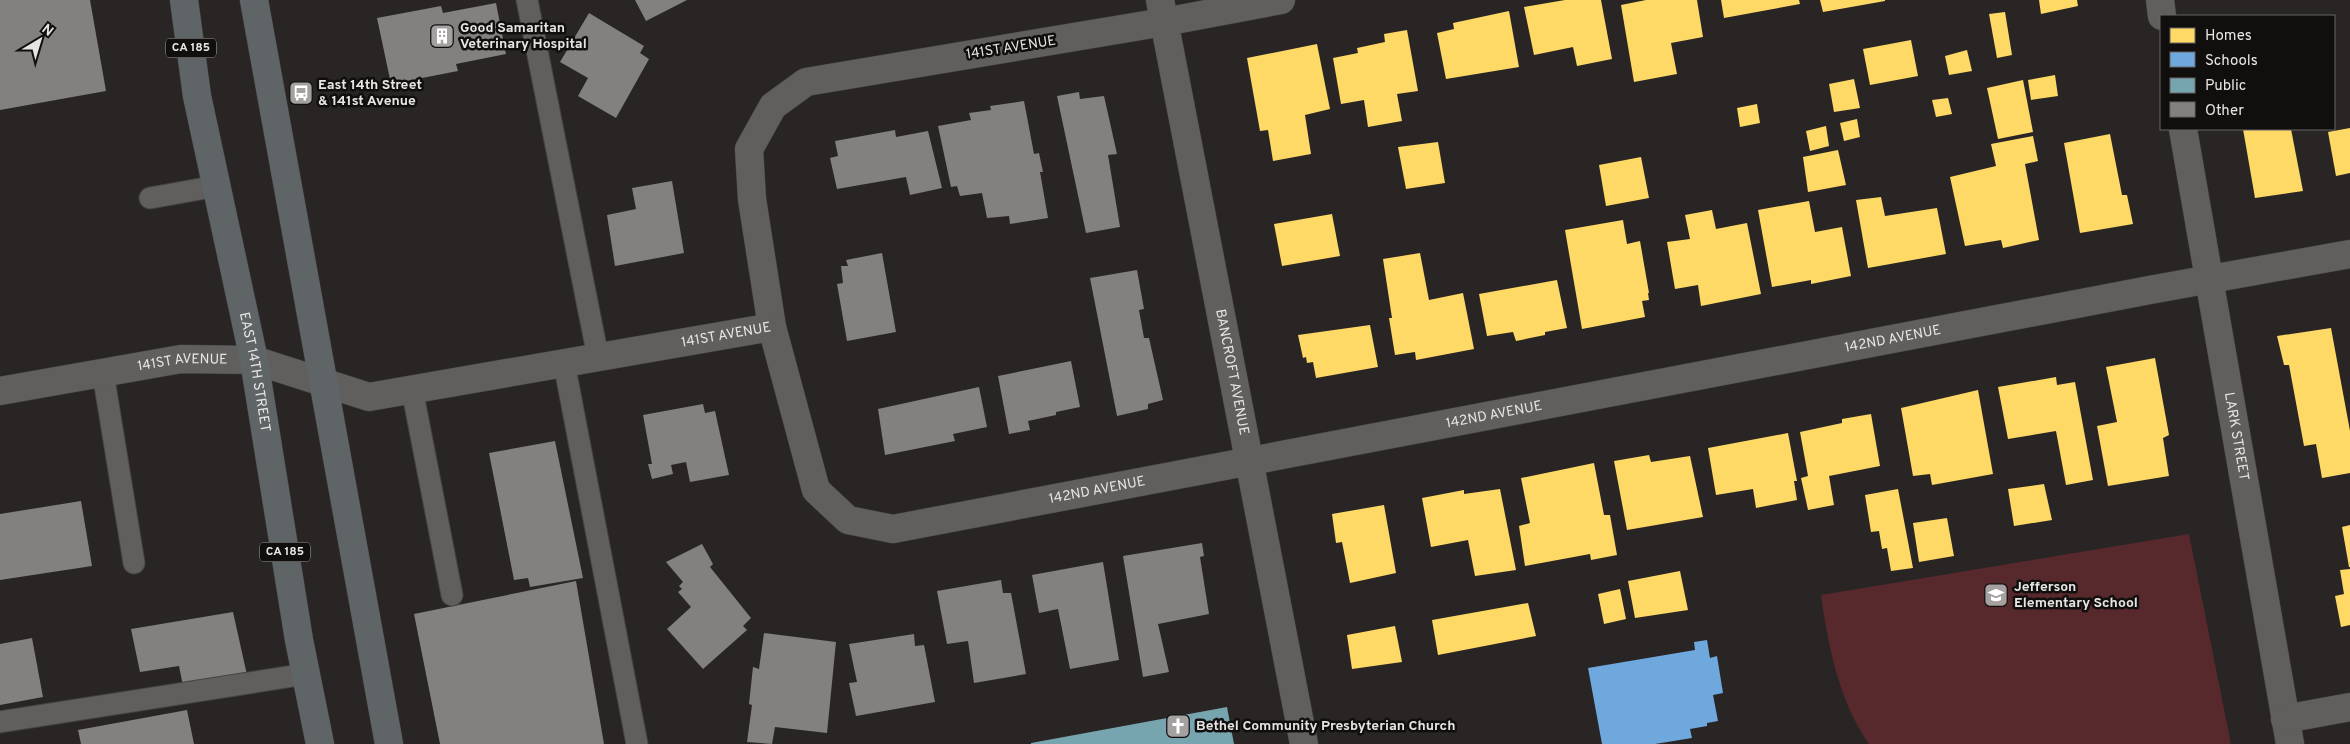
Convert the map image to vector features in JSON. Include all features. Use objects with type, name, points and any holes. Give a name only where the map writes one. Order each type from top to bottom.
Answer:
[{"type":"main road","name":"EAST 14TH STREET","points":[[184,0],[197,96],[254,360],[306,674],[320,744]]},
{"type":"main road","points":[[254,0],[389,744]]},
{"type":"street","name":"141ST AVENUE","points":[[0,391],[181,359],[254,360],[369,397],[772,327],[752,199],[749,149],[773,106],[806,82],[1162,11],[1281,0]]},
{"type":"street","points":[[2160,0],[2162,15]]},
{"type":"street","name":"BANCROFT AVENUE","points":[[1162,11],[1304,744]]},
{"type":"street","name":"LARK STREET","points":[[2183,130],[2288,731]]},
{"type":"street","name":"142ND AVENUE","points":[[772,327],[816,490],[848,520],[893,529],[2350,254]]},
{"type":"street","points":[[2288,731],[2350,707]]},
{"type":"lane","points":[[528,0],[598,357]]},
{"type":"lane","points":[[150,198],[217,186]]},
{"type":"lane","points":[[564,363],[637,744]]},
{"type":"lane","points":[[104,373],[134,563]]},
{"type":"lane","points":[[412,389],[452,594]]},
{"type":"lane","points":[[0,722],[306,674]]},
{"type":"shaded area","points":[[2189,534],[2231,744],[1869,744],[1859,728],[1842,692],[1836,672],[1821,595]]},
{"type":"building: Homes","points":[[1565,0],[1601,0],[1612,59],[1577,66],[1573,47],[1534,55],[1524,7]]},
{"type":"building: Homes","points":[[1646,0],[1697,0],[1703,37],[1671,43],[1677,74],[1634,82],[1621,5]]},
{"type":"building: Homes","points":[[1721,0],[1799,0],[1800,4],[1724,18]]},
{"type":"building: Homes","points":[[1820,0],[1885,0],[1885,1],[1823,12]]},
{"type":"building: Homes","points":[[2039,0],[2077,0],[2078,6],[2041,14]]},
{"type":"building: Homes","points":[[1509,11],[1519,67],[1446,79],[1437,33],[1454,29],[1453,23]]},
{"type":"building: Homes","points":[[2005,12],[2012,55],[1997,58],[1989,14]]},
{"type":"building: Homes","points":[[1407,30],[1418,91],[1397,94],[1402,121],[1368,127],[1364,100],[1341,104],[1333,58],[1358,53],[1357,48],[1385,42],[1384,34]]},
{"type":"building: Homes","points":[[1911,40],[1918,76],[1870,85],[1863,49]]},
{"type":"building: Homes","points":[[1317,44],[1330,109],[1305,115],[1311,154],[1273,161],[1268,130],[1260,131],[1247,58]]},
{"type":"building: Homes","points":[[1967,50],[1972,71],[1949,75],[1945,56]]},
{"type":"building: Homes","points":[[2055,75],[2058,96],[2031,100],[2028,80]]},
{"type":"building: Homes","points":[[1854,79],[1860,108],[1834,112],[1829,84]]},
{"type":"building: Homes","points":[[2023,80],[2033,132],[1998,139],[1987,88]]},
{"type":"building: Homes","points":[[1948,98],[1952,114],[1936,117],[1932,100]]},
{"type":"building: Homes","points":[[1757,104],[1760,123],[1740,127],[1737,108]]},
{"type":"building: Homes","points":[[1857,119],[1860,137],[1844,141],[1840,123]]},
{"type":"building: Homes","points":[[1826,126],[1829,146],[1810,151],[1806,131]]},
{"type":"building: Homes","points":[[2350,128],[2350,173],[2336,176],[2328,132]]},
{"type":"building: Homes","points":[[2243,130],[2291,130],[2303,191],[2255,198]]},
{"type":"building: Homes","points":[[2110,134],[2122,195],[2127,195],[2133,224],[2080,233],[2064,143]]},
{"type":"building: Homes","points":[[2033,136],[2038,161],[2025,164],[2039,240],[2003,248],[2001,240],[1965,246],[1950,177],[1996,166],[1991,144]]},
{"type":"building: Homes","points":[[1438,142],[1445,183],[1406,189],[1398,147]]},
{"type":"building: Homes","points":[[1838,150],[1846,185],[1808,192],[1803,157]]},
{"type":"building: Homes","points":[[1641,157],[1649,198],[1606,206],[1599,165]]},
{"type":"building: Homes","points":[[1881,197],[1885,216],[1937,208],[1946,254],[1868,268],[1856,200]]},
{"type":"building: Homes","points":[[1809,201],[1815,232],[1842,227],[1851,276],[1811,284],[1811,280],[1772,287],[1758,210]]},
{"type":"building: Homes","points":[[1712,210],[1716,229],[1747,223],[1761,294],[1701,306],[1698,285],[1675,289],[1667,242],[1690,239],[1685,215]]},
{"type":"building: Homes","points":[[1332,214],[1340,256],[1282,266],[1274,224]]},
{"type":"building: Homes","points":[[1623,220],[1627,244],[1640,241],[1649,293],[1649,300],[1642,301],[1645,317],[1582,329],[1565,230]]},
{"type":"building: Homes","points":[[1420,253],[1429,300],[1463,293],[1474,349],[1416,360],[1415,352],[1395,355],[1389,318],[1392,318],[1383,259]]},
{"type":"building: Homes","points":[[1557,280],[1567,328],[1545,332],[1545,335],[1516,341],[1513,332],[1487,336],[1479,294]]},
{"type":"building: Homes","points":[[1370,325],[1378,367],[1316,378],[1313,362],[1307,363],[1306,357],[1303,358],[1298,335]]},
{"type":"building: Homes","points":[[2331,328],[2350,431],[2350,473],[2322,478],[2316,444],[2304,446],[2289,365],[2284,365],[2277,336]]},
{"type":"building: Homes","points":[[2155,358],[2169,435],[2163,438],[2169,476],[2108,486],[2097,426],[2117,422],[2106,367]]},
{"type":"building: Homes","points":[[2056,377],[2057,385],[2075,382],[2093,480],[2066,485],[2056,431],[2008,439],[1998,387]]},
{"type":"building: Homes","points":[[1978,390],[1993,474],[1932,485],[1930,474],[1913,476],[1901,408]]},
{"type":"building: Homes","points":[[1871,414],[1880,466],[1829,476],[1834,505],[1808,510],[1801,478],[1808,476],[1800,432],[1842,423],[1842,419]]},
{"type":"building: Homes","points":[[1788,433],[1797,481],[1794,481],[1797,500],[1756,508],[1753,489],[1716,495],[1708,448]]},
{"type":"building: Homes","points":[[1649,455],[1651,462],[1690,456],[1703,517],[1627,530],[1614,461]]},
{"type":"building: Homes","points":[[1594,463],[1604,515],[1610,515],[1617,555],[1591,560],[1590,554],[1525,566],[1519,526],[1530,523],[1521,478]]},
{"type":"building: Homes","points":[[2044,484],[2052,520],[2014,526],[2008,489]]},
{"type":"building: Homes","points":[[1500,489],[1516,570],[1475,576],[1468,540],[1431,547],[1422,498],[1464,490],[1464,494]]},
{"type":"building: Homes","points":[[1898,489],[1913,568],[1891,571],[1887,548],[1882,549],[1879,531],[1871,532],[1865,495]]},
{"type":"building: Homes","points":[[1384,505],[1396,573],[1350,583],[1342,542],[1336,543],[1332,514]]},
{"type":"building: Homes","points":[[1947,518],[1954,556],[1919,562],[1913,523]]},
{"type":"building: Homes","points":[[2350,525],[2350,567],[2349,567],[2342,527]]},
{"type":"building: Homes","points":[[2350,569],[2350,625],[2341,627],[2335,596],[2344,594],[2340,570]]},
{"type":"building: Homes","points":[[1680,571],[1688,610],[1635,618],[1628,581]]},
{"type":"building: Homes","points":[[1620,589],[1626,619],[1604,624],[1598,594]]},
{"type":"building: Homes","points":[[1528,603],[1536,636],[1438,655],[1432,620]]},
{"type":"building: Homes","points":[[1395,626],[1402,662],[1352,669],[1347,635]]},
{"type":"building: Schools","points":[[1707,640],[1710,658],[1717,656],[1723,693],[1713,695],[1718,721],[1707,723],[1707,726],[1690,729],[1692,738],[1655,744],[1602,744],[1588,668],[1695,650],[1694,642]]},
{"type":"building: Public","name":"Bethel Community Presbyterian Church","points":[[1227,707],[1234,744],[1031,744],[1031,743]]},
{"type":"building: Other","points":[[0,0],[90,0],[106,91],[0,110]]},
{"type":"building: Other","points":[[635,0],[687,0],[646,21]]},
{"type":"building: Other","name":"Good Samaritan Veterinary Hospital","points":[[496,3],[506,54],[456,64],[458,71],[391,84],[377,18],[441,6],[443,13]]},
{"type":"building: Other","points":[[589,13],[644,46],[640,53],[649,59],[616,118],[578,96],[588,78],[560,62]]},
{"type":"building: Other","points":[[1079,92],[1080,99],[1104,96],[1117,154],[1108,155],[1120,227],[1086,233],[1057,96]]},
{"type":"building: Other","points":[[1024,101],[1034,154],[1039,153],[1043,172],[1040,172],[1048,218],[1010,224],[1009,216],[987,218],[982,193],[960,196],[957,186],[951,187],[938,126],[971,120],[969,113],[991,110],[990,106]]},
{"type":"building: Other","points":[[895,130],[896,137],[928,131],[942,188],[910,195],[906,177],[837,189],[830,158],[838,156],[835,141]]},
{"type":"building: Other","points":[[672,181],[684,253],[615,266],[607,215],[636,209],[632,188]]},
{"type":"building: Other","points":[[882,253],[896,332],[847,341],[837,284],[843,283],[841,266],[848,266],[846,260]]},
{"type":"building: Other","points":[[1137,270],[1144,309],[1139,310],[1144,338],[1149,338],[1163,400],[1148,404],[1148,409],[1117,416],[1090,278]]},
{"type":"building: Other","points":[[1071,361],[1080,407],[1028,421],[1030,430],[1009,434],[998,376]]},
{"type":"building: Other","points":[[979,387],[987,427],[953,434],[955,441],[885,455],[878,409]]},
{"type":"building: Other","points":[[703,404],[705,413],[715,411],[729,475],[690,482],[686,462],[671,465],[673,474],[652,479],[648,464],[652,464],[643,415]]},
{"type":"building: Other","points":[[555,441],[583,578],[530,587],[528,578],[514,580],[489,453]]},
{"type":"building: Other","points":[[81,501],[92,566],[0,580],[0,514]]},
{"type":"building: Other","points":[[1202,543],[1204,556],[1200,557],[1209,614],[1158,624],[1169,672],[1143,677],[1123,556]]},
{"type":"building: Other","points":[[702,544],[713,564],[710,567],[751,618],[743,626],[747,630],[703,669],[667,629],[691,607],[678,592],[682,589],[679,586],[683,582],[666,562]]},
{"type":"building: Other","points":[[1103,562],[1119,660],[1070,669],[1058,609],[1039,613],[1032,575]]},
{"type":"building: Other","points":[[1001,580],[1003,593],[1011,593],[1026,674],[974,683],[968,641],[947,644],[937,591]]},
{"type":"building: Other","points":[[576,581],[604,744],[440,744],[414,614]]},
{"type":"building: Other","points":[[233,612],[247,675],[183,686],[179,666],[140,672],[131,629]]},
{"type":"building: Other","points":[[764,633],[836,642],[827,733],[775,727],[772,744],[747,742],[752,705],[749,704],[753,667],[759,669]]},
{"type":"building: Other","points":[[914,634],[915,646],[924,645],[935,702],[856,716],[849,683],[857,682],[849,644]]},
{"type":"building: Other","points":[[32,638],[43,697],[0,705],[0,644]]},
{"type":"building: Other","points":[[187,710],[194,744],[81,744],[78,730]]},
{"type":"place","name":"Good Samaritan Veterinary Hospital","points":[[442,36]]},
{"type":"place","name":"East 14th Street & 141st Avenue","points":[[301,93]]},
{"type":"place","name":"Jefferson Elementary School","points":[[1996,595]]},
{"type":"place","name":"Bethel Community Presbyterian Church","points":[[1178,726]]}]
